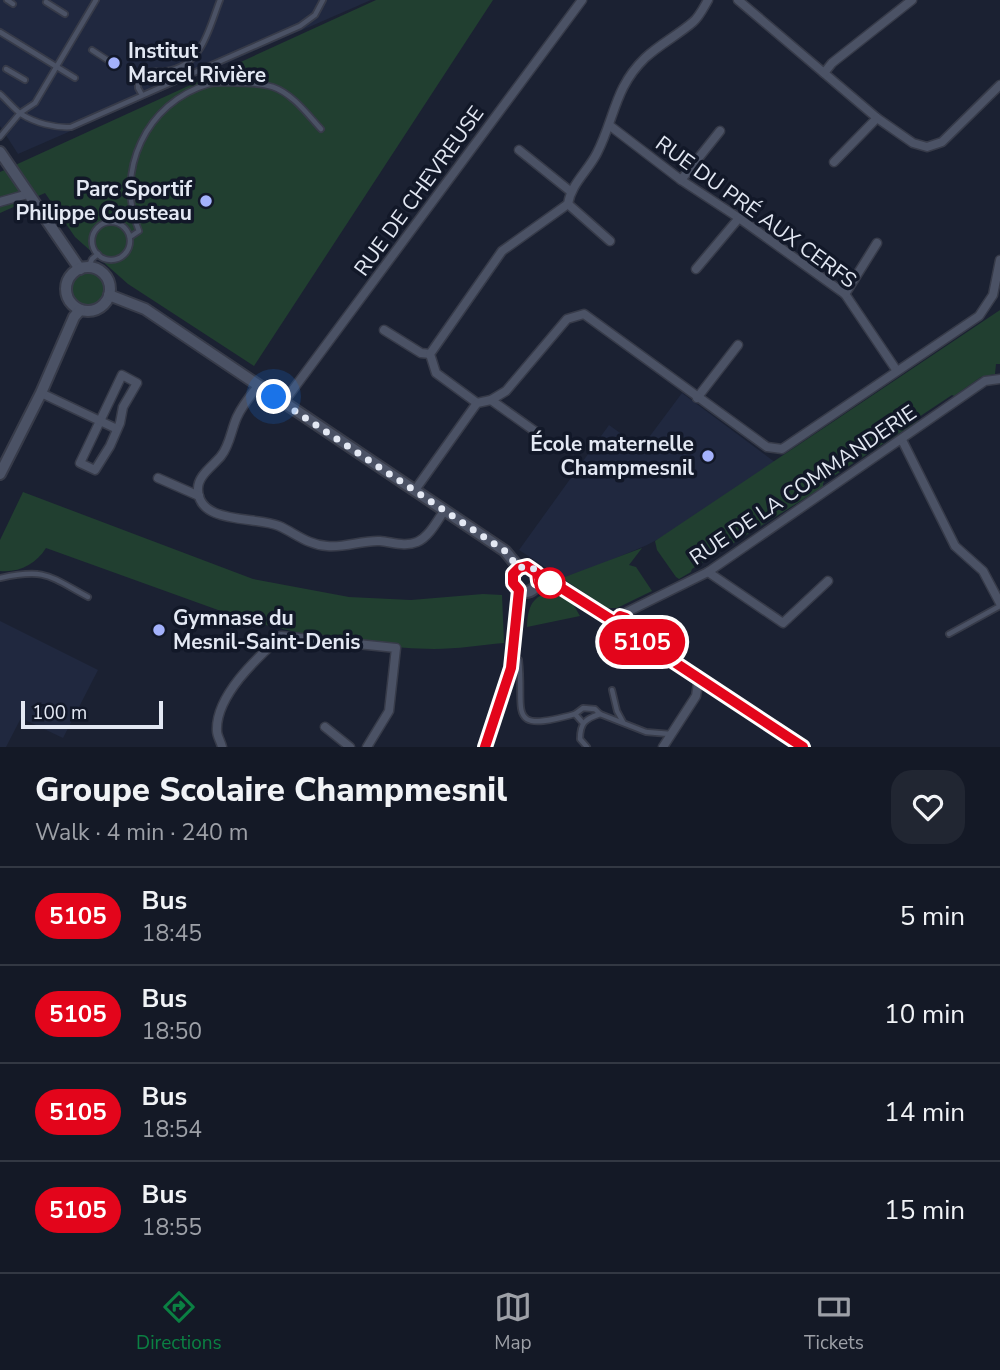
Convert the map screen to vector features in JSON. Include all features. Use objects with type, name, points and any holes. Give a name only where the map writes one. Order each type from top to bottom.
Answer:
[{"type":"street","name":"RUE DE CHEVREUSE","points":[[284,403],[582,0]]},
{"type":"street","points":[[430,354],[502,251],[568,204],[570,191],[596,155],[609,125],[617,96],[632,71],[695,20],[708,0]]},
{"type":"street","points":[[738,0],[877,118],[912,143],[927,147],[942,142],[1000,85]]},
{"type":"street","points":[[824,73],[832,63],[912,0]]},
{"type":"street","points":[[834,162],[877,118]]},
{"type":"street","name":"RUE DU PRÉ AUX CERFS","points":[[609,125],[681,180],[845,294],[897,371]]},
{"type":"street","points":[[681,180],[720,131]]},
{"type":"street","points":[[519,150],[570,191]]},
{"type":"street","points":[[0,152],[84,268],[105,276],[109,295],[101,307],[87,311],[74,306],[66,293],[69,279],[84,268]]},
{"type":"street","points":[[0,201],[28,194]]},
{"type":"street","points":[[568,204],[610,242]]},
{"type":"street","points":[[696,269],[739,218]]},
{"type":"street","points":[[845,294],[877,243]]},
{"type":"street","points":[[430,354],[436,373],[477,402],[491,400],[506,391],[567,319],[584,314],[767,447],[782,449],[979,316],[993,295],[1000,260]]},
{"type":"street","points":[[109,295],[145,309],[505,551],[519,568]]},
{"type":"street","points":[[0,474],[41,393],[74,317],[80,310]]},
{"type":"street","points":[[384,330],[421,353],[430,354]]},
{"type":"street","points":[[697,398],[738,345]]},
{"type":"street","points":[[122,375],[137,383],[123,407],[117,429],[95,470],[80,463],[99,421],[122,375]]},
{"type":"street","name":"RUE DE LA COMMANDERIE","points":[[624,617],[627,612],[708,572],[985,381],[1000,379]]},
{"type":"street","points":[[258,386],[237,418],[223,454],[204,474],[197,490],[207,510],[235,519],[265,521],[307,542],[326,546],[379,541],[408,544],[419,542],[444,511]]},
{"type":"street","points":[[41,393],[117,429]]},
{"type":"street","points":[[491,400],[536,432]]},
{"type":"street","points":[[415,490],[477,402]]},
{"type":"street","points":[[902,440],[956,546],[983,571],[1000,604]]},
{"type":"street","points":[[158,478],[199,496]]},
{"type":"street","points":[[485,747],[511,668],[519,590],[512,579],[519,568],[527,566],[534,569],[538,581]]},
{"type":"street","points":[[708,572],[783,623],[828,581]]},
{"type":"street","points":[[519,590],[531,591],[538,581]]},
{"type":"street","points":[[538,581],[555,584],[615,622],[618,629],[624,629],[803,747]]},
{"type":"street","points":[[615,622],[618,617],[624,617],[628,622],[624,629]]},
{"type":"street","points":[[222,747],[217,731],[220,708],[250,664],[281,636],[396,649],[389,710],[367,747]]},
{"type":"street","points":[[663,747],[696,696],[699,677]]},
{"type":"street","points":[[325,727],[350,747]]},
{"type":"lane","points":[[6,0],[13,4]]},
{"type":"lane","points":[[0,136],[20,113],[35,103],[96,0]]},
{"type":"lane","points":[[142,95],[138,88],[138,79],[144,72],[168,71],[195,59],[220,0]]},
{"type":"lane","points":[[0,94],[20,113],[61,128],[72,127],[300,26],[314,15],[323,0]]},
{"type":"lane","points":[[46,2],[65,14]]},
{"type":"lane","points":[[0,32],[75,78]]},
{"type":"lane","points":[[92,50],[112,63]]},
{"type":"lane","points":[[6,69],[25,80]]},
{"type":"lane","points":[[130,237],[139,231],[131,188],[134,162],[143,135],[156,116],[182,96],[211,83],[251,83],[275,87],[295,101],[321,130]]},
{"type":"lane","points":[[105,223],[118,223],[128,231],[130,237],[129,248],[121,257],[109,260],[98,254],[92,243],[99,226],[105,223]]},
{"type":"lane","points":[[84,268],[98,254]]},
{"type":"lane","points":[[0,578],[43,573],[88,597]]},
{"type":"lane","points":[[949,634],[1000,604]]},
{"type":"lane","points":[[519,660],[522,690],[518,700],[520,710],[528,720],[537,723],[575,715],[587,707],[646,732],[671,734]]},
{"type":"lane","points":[[612,690],[617,711],[624,722]]},
{"type":"lane","points":[[582,722],[600,714]]},
{"type":"lane","points":[[575,715],[582,722]]},
{"type":"lane","points":[[582,722],[580,739],[587,747]]},
{"type":"shaded area","name":"Institut Marcel Rivière","points":[[0,0],[371,0],[18,154],[0,126]]},
{"type":"shaded area","points":[[682,393],[776,463],[685,525],[647,545],[562,578],[519,550],[609,425],[641,448]]},
{"type":"shaded area","points":[[0,621],[98,670],[63,738],[21,718],[6,747],[0,747]]},
{"type":"green space","name":"Parc Sportif Philippe Cousteau","points":[[376,0],[493,0],[254,366],[128,284],[75,237],[45,193],[0,213],[0,172]]},
{"type":"green space","points":[[87,272],[99,277],[104,289],[99,301],[87,306],[75,301],[70,289],[75,277]]},
{"type":"green space","points":[[1000,310],[1000,364],[996,364],[995,374],[981,377],[952,395],[919,417],[918,421],[823,483],[823,487],[691,572],[679,579],[676,577],[657,550],[655,541]]},
{"type":"green space","points":[[23,492],[253,579],[349,597],[411,600],[502,595],[504,643],[443,649],[410,648],[313,636],[243,619],[46,548],[37,559],[26,566],[0,571],[0,540]]},
{"type":"green space","points":[[642,548],[629,565],[636,567],[652,591],[617,608],[607,608],[562,578]]},
{"type":"green space","points":[[555,593],[573,604],[580,616],[527,627],[528,614],[536,598]]},
{"type":"bus line","name":"5105","points":[[485,747],[511,668],[519,590],[513,583],[513,574],[515,570],[527,566],[537,573],[538,581],[555,584],[615,622],[620,616],[626,618],[628,624],[624,629],[637,640],[699,677],[803,747]]},
{"type":"place","name":"Institut Marcel Rivière","points":[[114,63]]},
{"type":"place","name":"Parc Sportif Philippe Cousteau","points":[[206,201]]},
{"type":"place","name":"École maternelle Champmesnil","points":[[708,456]]},
{"type":"place","name":"Gymnase du Mesnil-Saint-Denis","points":[[159,630]]},
{"type":"route","points":[[274,397],[505,551],[519,568],[527,566],[534,569],[538,581],[550,583]]}]
